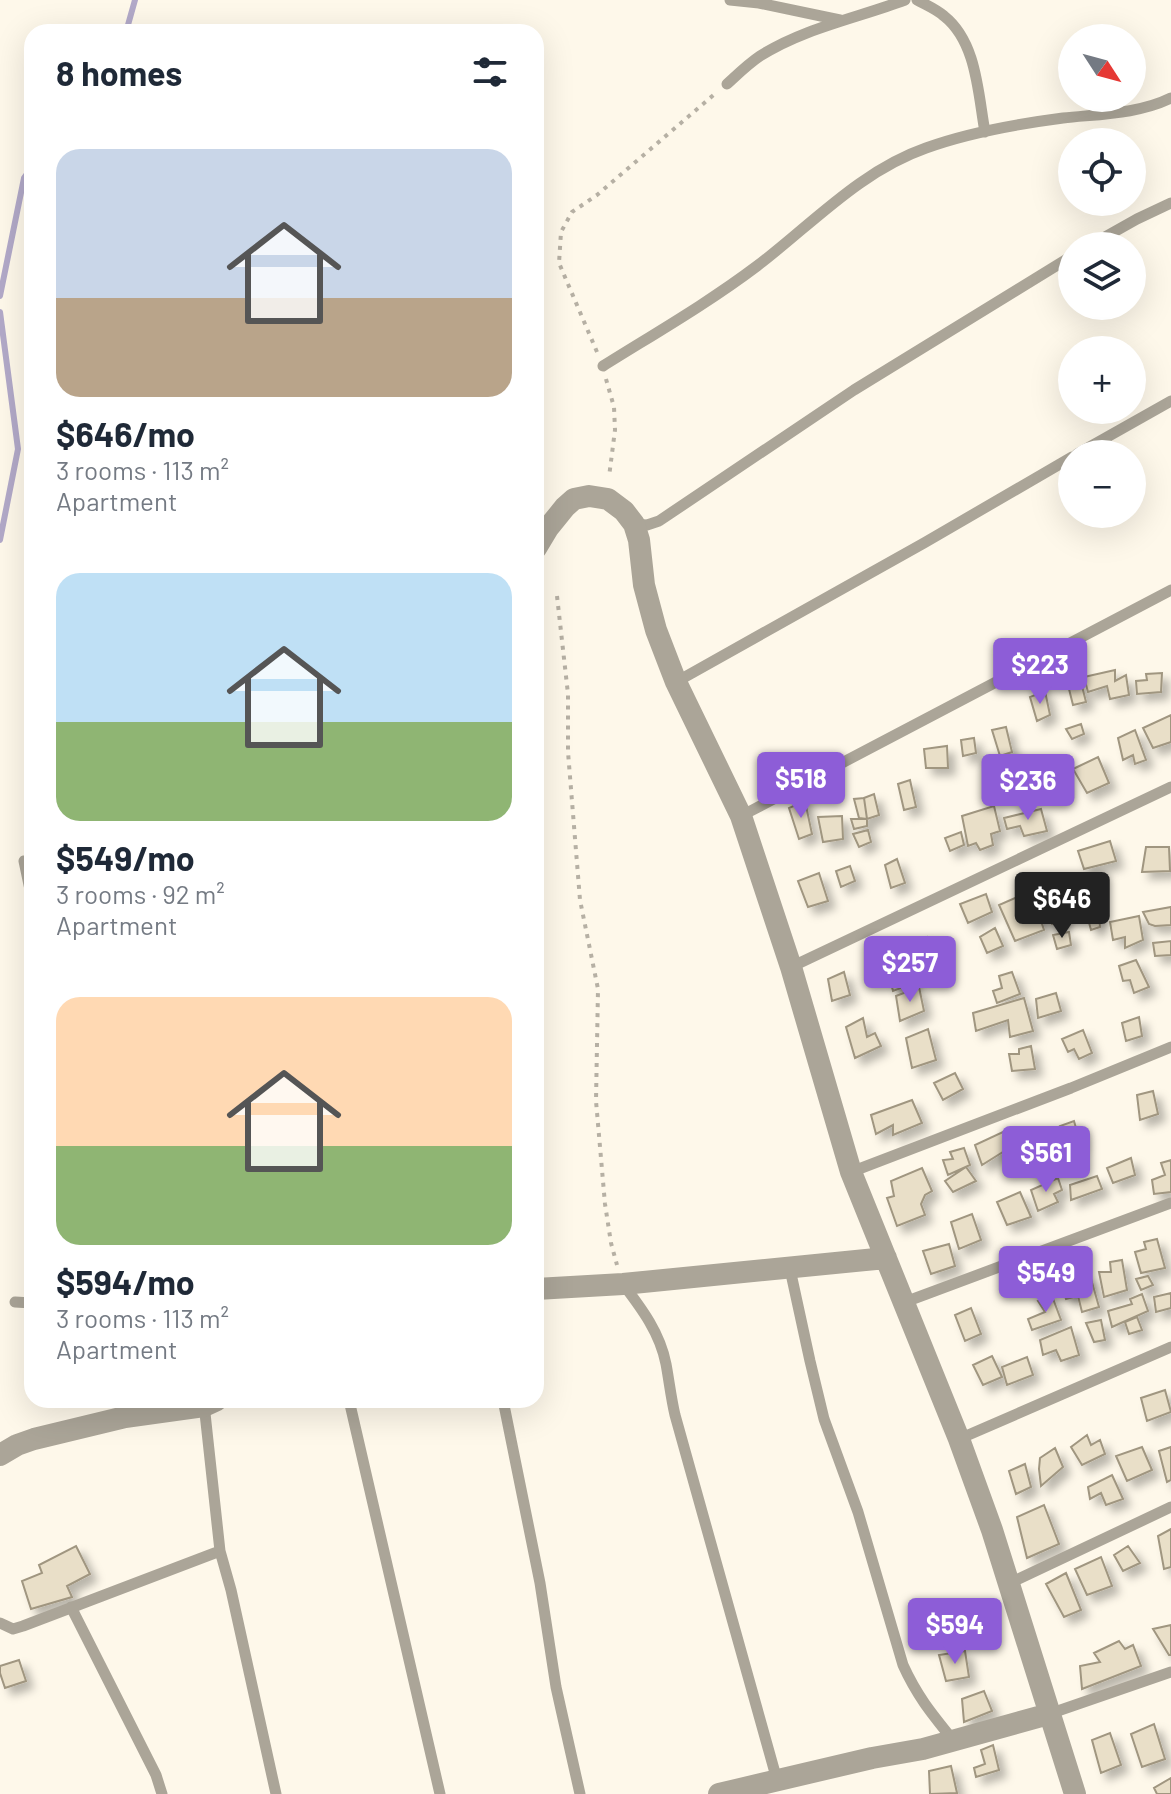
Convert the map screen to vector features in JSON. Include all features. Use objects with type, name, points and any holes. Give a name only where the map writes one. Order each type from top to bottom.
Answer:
[{"type":"street","points":[[544,535],[574,499],[589,496],[608,499],[624,511],[634,524],[644,585],[656,630],[676,682],[741,816],[791,967],[851,1172],[959,1439],[1010,1583],[1075,1794]]},
{"type":"street","points":[[544,1289],[623,1284],[886,1258]]},
{"type":"street","points":[[0,1455],[17,1445],[123,1409]]},
{"type":"street","points":[[719,1794],[923,1749],[1049,1714]]},
{"type":"lane","points":[[730,0],[844,20]]},
{"type":"lane","points":[[727,84],[761,56],[803,35],[905,0]]},
{"type":"lane","points":[[917,0],[944,16],[955,26],[962,39],[975,76],[985,132]]},
{"type":"lane","points":[[603,366],[738,280],[850,190],[926,148],[1030,122],[1136,110],[1171,98]]},
{"type":"lane","points":[[1114,232],[1171,203]]},
{"type":"lane","points":[[634,524],[647,525],[659,521],[854,390],[1058,265]]},
{"type":"lane","points":[[1101,440],[1171,401]]},
{"type":"lane","points":[[676,682],[1058,464]]},
{"type":"lane","points":[[741,816],[1171,590]]},
{"type":"lane","points":[[791,967],[1171,787]]},
{"type":"lane","points":[[851,1172],[1171,1047]]},
{"type":"lane","points":[[905,1302],[1171,1203]]},
{"type":"lane","points":[[790,1269],[824,1419],[862,1525],[903,1665],[913,1688],[953,1740]]},
{"type":"lane","points":[[623,1284],[652,1326],[661,1346],[675,1415],[777,1780]]},
{"type":"lane","points":[[15,1302],[24,1303]]},
{"type":"lane","points":[[959,1439],[1171,1347]]},
{"type":"lane","points":[[208,1408],[220,1551],[276,1794]]},
{"type":"lane","points":[[351,1408],[440,1794]]},
{"type":"lane","points":[[505,1408],[540,1583],[556,1687],[580,1794]]},
{"type":"lane","points":[[1010,1583],[1171,1507]]},
{"type":"lane","points":[[0,1623],[13,1629],[220,1551]]},
{"type":"lane","points":[[71,1607],[156,1775],[162,1794]]},
{"type":"lane","points":[[1049,1714],[1171,1672]]},
{"type":"path","points":[[608,499],[609,463],[615,430],[614,407],[603,366],[559,263],[561,232],[572,212],[597,195],[727,84]]},
{"type":"path","points":[[557,596],[568,694],[568,752],[580,900],[598,989],[596,1101],[605,1204],[611,1243],[623,1284]]},
{"type":"building","points":[[1115,670],[1115,681],[1126,675],[1129,695],[1110,699],[1107,686],[1088,692],[1084,677]]},
{"type":"building","points":[[1162,673],[1161,692],[1137,694],[1136,681],[1147,680],[1146,674]]},
{"type":"building","points":[[1081,682],[1086,702],[1073,705],[1068,685]]},
{"type":"building","points":[[1045,691],[1050,715],[1037,721],[1030,697]]},
{"type":"building","points":[[1171,715],[1171,742],[1153,748],[1143,728]]},
{"type":"building","points":[[1081,724],[1084,734],[1072,739],[1066,729]]},
{"type":"building","points":[[1006,727],[1012,752],[1000,756],[992,730]]},
{"type":"building","points":[[1135,730],[1146,760],[1135,764],[1133,755],[1123,760],[1118,738]]},
{"type":"building","points":[[974,738],[976,753],[963,756],[961,740]]},
{"type":"building","points":[[947,746],[948,768],[926,768],[924,749]]},
{"type":"building","points":[[1098,757],[1109,783],[1087,793],[1073,769]]},
{"type":"building","points":[[1058,759],[1064,789],[1047,793],[1042,763]]},
{"type":"building","points":[[910,780],[916,807],[904,810],[898,784]]},
{"type":"building","points":[[874,794],[879,815],[867,819],[864,798]]},
{"type":"building","points":[[864,798],[867,819],[859,818],[854,799]]},
{"type":"building","points":[[805,801],[812,834],[799,839],[789,808]]},
{"type":"building","points":[[994,806],[1000,831],[991,834],[993,845],[980,850],[976,843],[968,846],[962,816]]},
{"type":"building","points":[[1041,809],[1047,831],[1024,836],[1020,826],[1007,829],[1004,818]]},
{"type":"building","points":[[842,816],[843,839],[823,842],[818,817]]},
{"type":"building","points":[[851,819],[867,819],[867,826],[854,829]]},
{"type":"building","points":[[868,830],[871,842],[859,847],[853,834]]},
{"type":"building","points":[[961,832],[964,845],[950,851],[945,838]]},
{"type":"building","points":[[1110,841],[1116,861],[1084,869],[1078,851]]},
{"type":"building","points":[[1146,847],[1169,847],[1170,871],[1142,872]]},
{"type":"building","points":[[897,859],[905,883],[891,888],[885,865]]},
{"type":"building","points":[[850,866],[855,881],[841,887],[836,871]]},
{"type":"building","points":[[819,873],[828,901],[808,907],[798,881]]},
{"type":"building","points":[[1031,891],[1044,930],[1015,941],[999,905]]},
{"type":"building","points":[[1063,891],[1068,905],[1057,906],[1052,898]]},
{"type":"building","points":[[986,894],[992,912],[968,923],[960,904]]},
{"type":"building","points":[[1057,906],[1064,919],[1052,924],[1045,913]]},
{"type":"building","points":[[1171,907],[1171,925],[1149,924],[1143,912]]},
{"type":"building","points":[[1099,915],[1100,927],[1091,930],[1088,919]]},
{"type":"building","points":[[1139,916],[1143,940],[1125,948],[1125,937],[1113,940],[1110,922]]},
{"type":"building","points":[[995,928],[1003,946],[987,953],[980,937]]},
{"type":"building","points":[[1069,932],[1071,945],[1057,949],[1053,935]]},
{"type":"building","points":[[927,937],[933,955],[912,961],[905,944]]},
{"type":"building","points":[[1171,941],[1171,955],[1155,956],[1153,943]]},
{"type":"building","points":[[899,946],[912,984],[893,991],[883,954]]},
{"type":"building","points":[[1136,960],[1149,987],[1134,993],[1130,980],[1123,981],[1119,966]]},
{"type":"building","points":[[844,972],[850,995],[832,1001],[828,979]]},
{"type":"building","points":[[1012,972],[1020,994],[997,1003],[993,991],[1002,988],[999,976]]},
{"type":"building","points":[[919,987],[924,1011],[900,1021],[896,996]]},
{"type":"building","points":[[1056,993],[1061,1011],[1038,1018],[1036,999]]},
{"type":"building","points":[[1024,998],[1033,1031],[1010,1037],[1008,1020],[976,1031],[973,1013]]},
{"type":"building","points":[[1139,1017],[1142,1036],[1126,1041],[1122,1023]]},
{"type":"building","points":[[863,1018],[867,1037],[875,1033],[881,1046],[855,1058],[846,1027]]},
{"type":"building","points":[[928,1029],[936,1060],[912,1068],[906,1038]]},
{"type":"building","points":[[1083,1030],[1092,1053],[1079,1059],[1074,1049],[1068,1052],[1062,1039]]},
{"type":"building","points":[[1031,1046],[1035,1069],[1012,1071],[1009,1054],[1019,1054],[1019,1049]]},
{"type":"building","points":[[955,1073],[963,1089],[943,1100],[934,1083]]},
{"type":"building","points":[[1153,1091],[1158,1114],[1140,1120],[1137,1095]]},
{"type":"building","points":[[912,1100],[922,1123],[893,1135],[893,1125],[876,1134],[871,1115]]},
{"type":"building","points":[[1074,1121],[1080,1142],[1069,1146],[1060,1126]]},
{"type":"building","points":[[1005,1131],[1006,1150],[982,1165],[975,1145]]},
{"type":"building","points":[[1035,1142],[1040,1147],[1048,1143],[1054,1155],[1046,1161],[1049,1167],[1039,1176],[1023,1153]]},
{"type":"building","points":[[964,1148],[970,1165],[948,1175],[943,1160],[953,1159],[950,1152]]},
{"type":"building","points":[[1131,1158],[1135,1175],[1113,1183],[1107,1168]]},
{"type":"building","points":[[1171,1160],[1171,1192],[1154,1194],[1152,1180],[1165,1175],[1161,1163]]},
{"type":"building","points":[[966,1167],[976,1181],[953,1192],[945,1181]]},
{"type":"building","points":[[922,1168],[932,1191],[925,1195],[921,1204],[925,1215],[897,1226],[887,1198],[894,1196],[891,1181]]},
{"type":"building","points":[[1097,1176],[1102,1189],[1071,1200],[1070,1185]]},
{"type":"building","points":[[1058,1178],[1062,1190],[1054,1194],[1058,1202],[1038,1211],[1031,1190]]},
{"type":"building","points":[[1020,1192],[1031,1217],[1007,1225],[997,1202]]},
{"type":"building","points":[[972,1214],[981,1240],[959,1249],[951,1222]]},
{"type":"building","points":[[1157,1239],[1165,1268],[1141,1273],[1135,1252],[1146,1249],[1144,1242]]},
{"type":"building","points":[[949,1244],[955,1266],[931,1274],[923,1251]]},
{"type":"building","points":[[1122,1260],[1127,1290],[1104,1297],[1099,1272],[1111,1272],[1110,1262]]},
{"type":"building","points":[[1090,1275],[1099,1307],[1082,1312],[1078,1296],[1066,1299],[1061,1283]]},
{"type":"building","points":[[1148,1276],[1153,1285],[1141,1290],[1136,1279]]},
{"type":"building","points":[[1171,1293],[1171,1308],[1156,1312],[1154,1297]]},
{"type":"building","points":[[1142,1294],[1148,1311],[1112,1327],[1108,1311],[1132,1304],[1130,1299]]},
{"type":"building","points":[[1052,1296],[1061,1320],[1032,1330],[1028,1319],[1045,1312],[1038,1301]]},
{"type":"building","points":[[971,1308],[981,1334],[965,1341],[955,1315]]},
{"type":"building","points":[[1137,1317],[1142,1330],[1129,1334],[1125,1322]]},
{"type":"building","points":[[1101,1320],[1105,1340],[1094,1342],[1086,1323]]},
{"type":"building","points":[[1071,1327],[1079,1355],[1061,1361],[1056,1350],[1043,1355],[1040,1340]]},
{"type":"building","points":[[992,1356],[1002,1377],[983,1385],[973,1365]]},
{"type":"building","points":[[1027,1357],[1033,1375],[1007,1385],[1002,1367]]},
{"type":"building","points":[[1165,1390],[1171,1412],[1147,1421],[1141,1398]]},
{"type":"building","points":[[1087,1435],[1091,1445],[1100,1440],[1105,1454],[1082,1465],[1071,1447]]},
{"type":"building","points":[[1142,1447],[1152,1470],[1127,1481],[1116,1456]]},
{"type":"building","points":[[1171,1447],[1171,1480],[1167,1482],[1159,1451]]},
{"type":"building","points":[[1055,1448],[1063,1467],[1041,1486],[1040,1458]]},
{"type":"building","points":[[1025,1464],[1031,1487],[1016,1494],[1009,1471]]},
{"type":"building","points":[[1112,1475],[1123,1499],[1106,1505],[1101,1493],[1090,1499],[1088,1487]]},
{"type":"building","points":[[1044,1505],[1059,1544],[1027,1558],[1017,1517]]},
{"type":"building","points":[[1171,1529],[1171,1567],[1164,1569],[1158,1536]]},
{"type":"building","points":[[76,1546],[90,1574],[67,1586],[72,1597],[31,1609],[22,1581],[42,1573],[39,1565]]},
{"type":"building","points":[[1128,1546],[1140,1563],[1123,1571],[1114,1555]]},
{"type":"building","points":[[1101,1557],[1112,1586],[1087,1595],[1075,1569]]},
{"type":"building","points":[[1066,1573],[1081,1610],[1064,1617],[1046,1584]]},
{"type":"building","points":[[1171,1625],[1171,1655],[1169,1655],[1153,1629]]},
{"type":"building","points":[[1119,1641],[1125,1649],[1133,1645],[1141,1666],[1082,1689],[1080,1666],[1100,1662],[1094,1653]]},
{"type":"building","points":[[965,1651],[969,1677],[946,1681],[939,1655]]},
{"type":"building","points":[[19,1660],[26,1681],[5,1688],[0,1666]]},
{"type":"building","points":[[984,1691],[992,1711],[964,1722],[962,1699]]},
{"type":"building","points":[[1154,1724],[1165,1759],[1142,1767],[1131,1734]]},
{"type":"building","points":[[1110,1733],[1121,1765],[1101,1773],[1092,1740]]},
{"type":"building","points":[[993,1745],[999,1770],[976,1777],[974,1768],[985,1764],[981,1750]]},
{"type":"building","points":[[951,1766],[957,1793],[930,1794],[929,1771]]},
{"type":"building","points":[[1171,1778],[1171,1794],[1157,1794],[1154,1788]]},
{"type":"waterway","points":[[128,24],[135,0]]},
{"type":"waterway","points":[[0,296],[24,178]]},
{"type":"waterway","points":[[0,312],[18,449],[0,540]]}]
